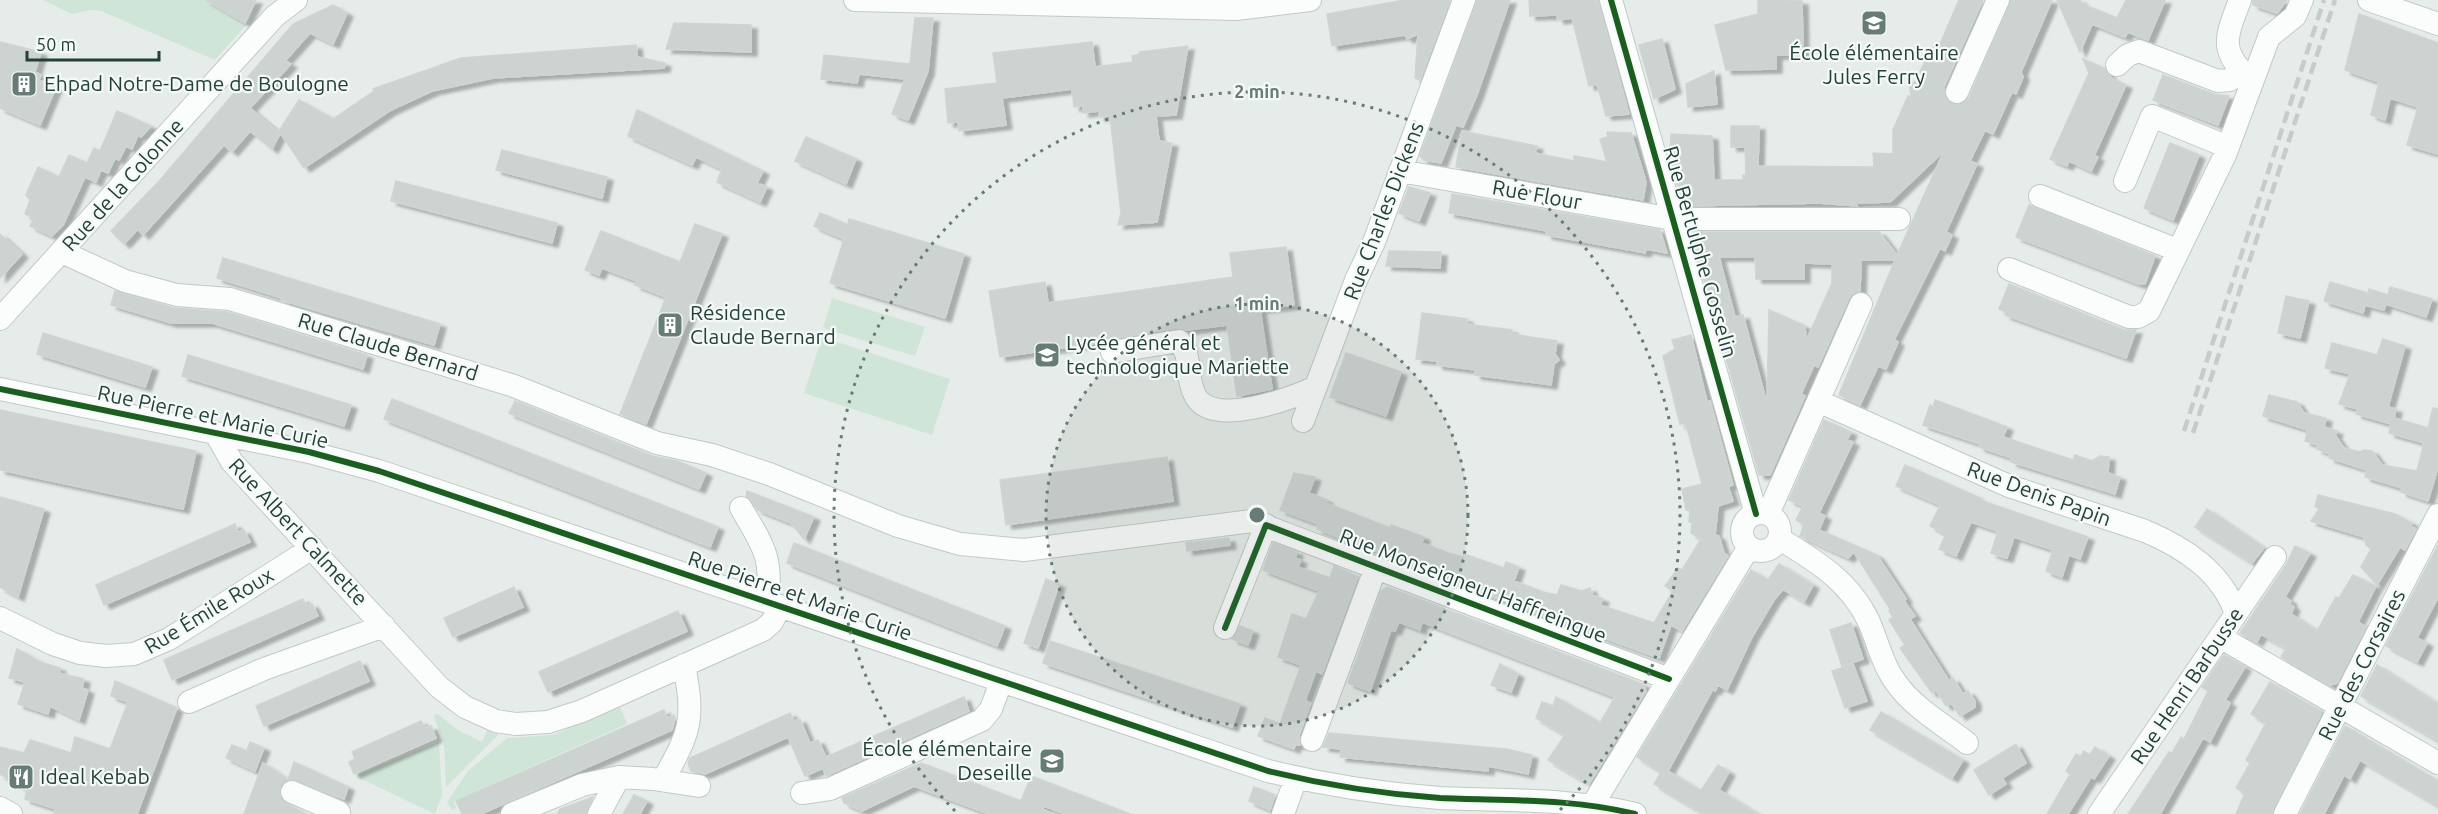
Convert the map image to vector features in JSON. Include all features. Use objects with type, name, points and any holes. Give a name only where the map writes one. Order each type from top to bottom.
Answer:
[{"type":"street","name":"Rue de la Colonne","points":[[0,319],[275,16],[296,0]]},
{"type":"street","points":[[855,0],[1236,9],[1310,0]]},
{"type":"street","name":"Rue Charles Dickens","points":[[1303,421],[1464,0]]},
{"type":"street","name":"Rue Bertulphe Gosselin","points":[[1611,0],[1673,219],[1762,514]]},
{"type":"street","points":[[1957,92],[1998,0]]},
{"type":"street","points":[[2240,0],[2226,42],[2229,54],[2247,76]]},
{"type":"street","points":[[2009,269],[2123,315],[2138,317],[2152,306],[2228,147],[2247,76],[2269,37],[2278,27],[2295,16],[2302,0]]},
{"type":"street","points":[[2369,0],[2438,24]]},
{"type":"street","points":[[2117,65],[2128,55],[2139,51],[2218,81],[2247,76]]},
{"type":"street","points":[[2125,181],[2152,116],[2228,147]]},
{"type":"street","name":"Rue Flour","points":[[1400,171],[1673,219],[1898,221]]},
{"type":"street","points":[[2040,196],[2177,250]]},
{"type":"street","name":"Rue Claude Bernard","points":[[62,252],[126,281],[177,294],[230,298],[514,386],[657,443],[712,455],[769,474],[898,526],[960,544],[1024,550],[1252,521],[1266,525]]},
{"type":"street","points":[[1762,514],[1779,524],[1780,538],[1768,550],[1757,551],[1749,547],[1743,537],[1746,520],[1762,514],[1818,401],[1861,304]]},
{"type":"street","points":[[1112,352],[1179,341],[1186,349],[1196,397],[1206,408],[1221,411],[1289,400],[1316,387]]},
{"type":"street","name":"Rue Pierre et Marie Curie","points":[[0,389],[309,452],[379,471],[1246,765],[1296,778],[1403,795],[1635,814]]},
{"type":"street","name":"Rue Denis Papin","points":[[1818,401],[2009,486],[2145,531],[2165,541],[2217,578],[2227,592],[2236,614]]},
{"type":"street","name":"Rue Albert Calmette","points":[[216,434],[232,462],[456,701],[477,714],[506,723],[537,723],[571,715],[763,630],[772,622],[774,604]]},
{"type":"street","points":[[741,508],[767,556],[774,604]]},
{"type":"street","name":"Rue des Corsaires","points":[[2285,814],[2438,515]]},
{"type":"street","points":[[1225,628],[1266,525]]},
{"type":"street","name":"Rue Monseigneur Haffreingue","points":[[1266,525],[1669,679]]},
{"type":"street","points":[[1780,538],[1830,571],[1846,586],[1864,612],[1885,665],[1896,683],[1917,704],[1967,743]]},
{"type":"street","points":[[1589,809],[1749,547]]},
{"type":"street","name":"Rue Émile Roux","points":[[0,618],[53,644],[80,653],[106,656],[134,654],[169,639],[312,548]]},
{"type":"street","name":"Rue Henri Barbusse","points":[[2099,814],[2275,558]]},
{"type":"street","points":[[1312,740],[1376,567]]},
{"type":"street","name":"Rue Albert Calmette","points":[[189,702],[264,669],[384,626]]},
{"type":"street","points":[[2220,637],[2438,763]]},
{"type":"street","points":[[663,780],[683,745],[689,727],[689,696],[684,665]]},
{"type":"street","points":[[802,793],[830,789],[982,720],[991,709],[1001,682]]},
{"type":"street","points":[[599,814],[619,777]]},
{"type":"street","points":[[512,814],[582,785],[619,777],[663,780],[699,786]]},
{"type":"street","points":[[1283,814],[1296,778]]},
{"type":"street","points":[[292,792],[316,809],[339,812]]},
{"type":"street","points":[[0,808],[11,814]]},
{"type":"green space","points":[[43,0],[205,0],[247,24],[215,60],[101,11],[90,10],[72,14]]},
{"type":"green space","points":[[832,298],[925,327],[915,356],[823,328]]},
{"type":"green space","points":[[822,337],[950,379],[932,435],[804,393]]},
{"type":"green space","points":[[620,707],[627,724],[454,801],[456,808],[452,810],[447,802],[468,771],[507,738],[553,735]]},
{"type":"green space","points":[[436,713],[458,730],[482,742],[488,728],[497,731],[498,735],[446,787],[444,743],[434,717]]},
{"type":"green space","points":[[439,742],[442,795],[435,814],[355,776]]},
{"type":"building","points":[[206,0],[256,0],[245,23]]},
{"type":"building","points":[[1404,0],[1450,0],[1420,80],[1415,78],[1418,34],[1407,39],[1405,35],[1332,46],[1327,14]]},
{"type":"building","points":[[1477,0],[1510,0],[1477,95],[1463,127],[1456,125],[1441,163],[1424,160],[1420,156]]},
{"type":"building","points":[[1529,0],[1598,0],[1629,114],[1606,116],[1597,84],[1589,86],[1572,18],[1558,20],[1557,15],[1530,16]]},
{"type":"building","points":[[1758,0],[1802,1],[1803,55],[1776,55],[1776,69],[1726,70],[1715,25],[1758,14]]},
{"type":"building","points":[[1959,0],[1983,0],[1944,87],[1946,100],[1958,105],[1969,98],[2011,0],[2052,0],[2021,72],[2023,77],[2016,94],[2012,92],[1993,134],[1985,130],[1970,161],[1977,164],[1946,232],[1952,235],[1945,251],[1940,248],[1894,340],[1898,342],[1886,369],[1878,366],[1860,405],[1839,395],[1895,260],[1861,260],[1860,291],[1849,298],[1818,367],[1814,365],[1801,394],[1805,396],[1770,475],[1759,475],[1694,244],[1694,232],[1879,232],[1897,255],[1944,151],[1890,202],[1855,203],[1857,206],[1818,203],[1686,206],[1682,203],[1670,156],[1671,134],[1712,136],[1714,180],[1743,180],[1743,175],[1746,175],[1745,147],[1731,147],[1731,126],[1759,126],[1758,166],[1874,167],[1873,153],[1893,154],[1893,130],[1908,96],[1911,97],[1909,80],[1914,83],[1932,48],[1940,44]],"holes":[[[1719,257],[1755,257],[1756,279],[1804,279],[1804,263],[1832,264],[1832,283],[1806,341],[1805,326],[1769,310],[1767,404],[1743,315],[1735,317]]]},
{"type":"building","points":[[2057,0],[2080,0],[2082,4],[2117,18],[2126,0],[2165,0],[2148,40],[2128,32],[2125,37],[2092,24],[2080,52]]},
{"type":"building","points":[[2253,0],[2287,0],[2277,13],[2253,5]]},
{"type":"building","points":[[333,5],[347,13],[333,44],[310,33],[285,61],[291,64],[250,108],[280,134],[272,149],[250,131],[232,152],[224,145],[143,235],[138,229],[124,244],[111,231],[160,180],[293,24]]},
{"type":"building","points":[[2359,14],[2438,43],[2438,154],[2407,145],[2418,107],[2390,98],[2385,120],[2371,115],[2379,82],[2345,70]]},
{"type":"building","points":[[915,18],[933,18],[928,71],[908,120],[892,114],[905,79],[859,74],[857,83],[821,79],[824,55],[910,64]]},
{"type":"building","points":[[674,23],[751,25],[751,52],[666,49]]},
{"type":"building","points":[[1662,39],[1675,89],[1654,99],[1639,45]]},
{"type":"building","name":"Ehpad Notre-Dame de Boulogne","points":[[0,42],[41,52],[35,72],[41,75],[39,80],[56,87],[40,125],[0,108]]},
{"type":"building","points":[[1092,42],[1095,67],[1133,62],[1132,56],[1140,54],[1139,52],[1188,46],[1176,115],[1156,116],[1159,141],[1172,143],[1157,222],[1118,225],[1121,213],[1110,116],[1099,117],[1099,111],[1083,113],[1083,106],[1074,107],[1072,89],[1002,98],[1006,125],[959,131],[958,122],[948,123],[945,89],[997,83],[993,53]]},
{"type":"building","points":[[636,45],[637,57],[665,63],[664,68],[493,78],[432,91],[391,110],[304,168],[279,131],[299,100],[333,119],[374,91],[373,89],[461,58]]},
{"type":"building","points":[[2083,59],[2104,68],[2112,79],[2126,85],[2094,156],[2098,157],[2091,171],[2069,161],[2067,166],[2050,159],[2089,73]]},
{"type":"building","points":[[1714,71],[1717,104],[1688,107],[1686,84]]},
{"type":"building","points":[[2163,75],[2213,94],[2229,96],[2218,125],[2153,100]]},
{"type":"building","points":[[637,110],[763,171],[757,183],[767,187],[760,202],[717,182],[722,169],[696,157],[692,165],[628,136]]},
{"type":"building","points":[[117,111],[151,126],[141,137],[138,135],[132,149],[126,146],[119,160],[115,158],[108,173],[101,170],[96,182],[85,177],[63,225],[52,236],[30,226],[34,218],[25,214],[30,200],[26,195],[38,167],[59,177],[69,155],[87,163],[94,148],[100,151]]},
{"type":"building","points":[[1462,131],[1537,146],[1535,153],[1574,161],[1574,156],[1607,162],[1600,139],[1608,137],[1607,132],[1631,133],[1646,182],[1643,200],[1456,167]]},
{"type":"building","points":[[806,137],[856,159],[846,184],[795,161]]},
{"type":"building","points":[[2170,143],[2199,155],[2173,220],[2144,208]]},
{"type":"building","points":[[502,150],[607,177],[602,198],[496,170]]},
{"type":"building","points":[[396,181],[557,223],[552,243],[391,201]]},
{"type":"building","points":[[1409,187],[1430,193],[1419,221],[1399,213]]},
{"type":"building","points":[[1452,194],[1660,230],[1667,253],[1646,249],[1645,253],[1546,235],[1547,231],[1449,213]]},
{"type":"building","points":[[2029,205],[2155,256],[2145,284],[2139,284],[2016,237]]},
{"type":"building","points":[[820,213],[848,225],[849,219],[964,254],[945,318],[830,283],[844,239],[814,226]]},
{"type":"building","name":"Résidence Claude Bernard","points":[[695,224],[722,234],[646,424],[620,414],[666,297],[635,285],[637,281],[602,268],[599,275],[585,270],[601,231],[680,262]]},
{"type":"building","points":[[0,234],[22,254],[0,278]]},
{"type":"building","points":[[1286,247],[1294,305],[1260,309],[1272,389],[1237,396],[1227,325],[1187,330],[1177,328],[1103,342],[1000,357],[989,291],[1045,282],[1048,303],[1233,277],[1230,253]]},
{"type":"building","points":[[1389,251],[1441,252],[1440,268],[1386,266]]},
{"type":"building","points":[[223,258],[440,324],[434,345],[281,300],[288,300],[217,278]]},
{"type":"building","points":[[2330,282],[2368,293],[2363,313],[2324,301]]},
{"type":"building","points":[[2009,284],[2124,330],[2136,330],[2126,358],[2005,315],[2006,312],[1999,309]]},
{"type":"building","points":[[2390,287],[2432,299],[2426,317],[2386,304],[2384,310],[2365,305],[2369,289],[2388,295]]},
{"type":"building","points":[[115,291],[174,308],[227,312],[367,355],[363,369],[212,323],[171,323],[111,305]]},
{"type":"building","points":[[2286,296],[2309,301],[2300,338],[2278,333]]},
{"type":"building","points":[[1422,313],[1467,319],[1466,324],[1512,330],[1511,334],[1557,341],[1555,354],[1559,360],[1554,364],[1551,385],[1475,375],[1476,370],[1437,365],[1437,361],[1416,359]]},
{"type":"building","points":[[43,333],[152,367],[145,387],[37,354]]},
{"type":"building","points":[[1691,335],[1707,402],[1710,401],[1733,485],[1728,486],[1733,501],[1718,506],[1715,535],[1719,536],[1724,553],[1728,556],[1682,631],[1671,625],[1659,658],[1412,567],[1415,566],[1317,529],[1318,524],[1280,510],[1294,473],[1315,477],[1309,493],[1327,500],[1326,503],[1390,528],[1391,525],[1424,537],[1422,543],[1448,553],[1463,557],[1464,554],[1504,568],[1506,562],[1519,567],[1514,581],[1543,592],[1557,595],[1561,585],[1582,591],[1590,588],[1592,595],[1603,599],[1600,605],[1654,623],[1673,591],[1665,586],[1678,568],[1682,570],[1701,539],[1691,533],[1690,511],[1686,510],[1682,489],[1702,484],[1687,428],[1684,423],[1680,424],[1663,356],[1675,349],[1672,340]]},
{"type":"building","points":[[2383,339],[2405,346],[2388,407],[2396,409],[2394,418],[2428,428],[2433,408],[2438,409],[2438,467],[2428,501],[2401,492],[2402,488],[2365,477],[2367,470],[2329,458],[2330,454],[2317,449],[2318,445],[2305,441],[2308,430],[2263,416],[2269,395],[2297,402],[2304,413],[2326,418],[2324,427],[2337,431],[2335,435],[2344,448],[2360,452],[2372,451],[2382,465],[2417,471],[2424,443],[2389,433],[2391,424],[2356,414],[2358,409],[2339,404],[2350,374],[2325,368],[2332,343],[2377,355]]},
{"type":"building","points":[[1346,353],[1401,372],[1386,416],[1330,397]]},
{"type":"building","points":[[188,355],[351,405],[344,426],[182,376]]},
{"type":"building","points":[[392,399],[718,527],[710,547],[384,419]]},
{"type":"building","points":[[1935,400],[2007,427],[2003,437],[2042,450],[2073,460],[2075,455],[2092,461],[2100,456],[2109,457],[2108,473],[2120,477],[2115,494],[2011,462],[2012,458],[1979,447],[1980,444],[1923,425],[1930,405],[1933,407]]},
{"type":"building","points":[[515,401],[652,456],[677,461],[706,473],[699,489],[509,413]]},
{"type":"building","points":[[0,410],[196,451],[183,509],[0,470]]},
{"type":"building","points":[[1824,420],[1851,432],[1847,440],[1853,442],[1819,513],[1825,516],[1819,530],[1877,555],[1906,599],[1904,601],[1915,616],[1910,619],[1949,681],[1953,678],[1963,694],[1968,691],[1975,701],[1975,707],[1960,716],[1951,703],[1946,706],[1936,690],[1932,693],[1900,648],[1905,645],[1889,620],[1893,617],[1890,609],[1854,552],[1848,558],[1800,536],[1804,524],[1796,520],[1803,506],[1789,500]]},
{"type":"building","points":[[1167,457],[1173,501],[1006,525],[1000,480]]},
{"type":"building","points":[[1905,465],[1978,497],[1977,499],[2088,537],[2080,559],[2069,555],[2062,577],[2046,571],[2053,550],[2014,537],[2007,558],[1999,556],[1991,553],[1998,531],[1971,522],[1956,556],[1939,549],[1946,534],[1930,526],[1940,505],[1896,486]]},
{"type":"building","points":[[747,491],[814,517],[804,539],[791,523],[758,510],[746,496]]},
{"type":"building","points":[[2318,495],[2395,514],[2412,523],[2411,526],[2416,529],[2405,550],[2400,547],[2377,585],[2361,567],[2371,549],[2366,545],[2364,537],[2311,521],[2319,509],[2315,506]]},
{"type":"building","points":[[0,497],[44,509],[18,597],[0,587]]},
{"type":"building","points":[[2207,509],[2264,548],[2252,563],[2195,527]]},
{"type":"building","points":[[235,524],[238,532],[244,530],[250,542],[104,605],[96,585]]},
{"type":"building","points":[[1229,538],[1230,545],[1187,551],[1186,543]]},
{"type":"building","points":[[794,543],[1005,626],[997,646],[787,563]]},
{"type":"building","points":[[1273,543],[1297,552],[1295,558],[1301,560],[1298,567],[1330,578],[1334,566],[1358,577],[1322,674],[1316,671],[1305,701],[1311,703],[1299,735],[1300,745],[1295,745],[1294,749],[1258,736],[1265,718],[1280,724],[1301,665],[1278,657],[1292,614],[1306,619],[1319,591],[1263,570]]},
{"type":"building","points":[[2438,545],[2438,597],[2417,638],[2427,643],[2417,662],[2386,646]]},
{"type":"building","points":[[2295,546],[2310,553],[2285,597],[2294,607],[2291,614],[2317,631],[2336,597],[2339,598],[2353,575],[2376,586],[2358,622],[2366,627],[2337,683],[2330,685],[2281,657],[2286,648],[2261,634],[2257,642],[2240,633],[2286,565]]},
{"type":"building","points":[[1779,564],[1813,585],[1804,602],[1783,589],[1774,600],[1752,637],[1727,690],[1718,685],[1715,691],[1713,689],[1668,771],[1699,790],[1718,765],[1729,772],[1719,790],[1758,814],[1704,814],[1654,784],[1661,772],[1637,757],[1751,570],[1768,580]]},
{"type":"building","points":[[1046,579],[1059,584],[1038,648],[1024,643]]},
{"type":"building","points":[[514,587],[523,607],[453,637],[444,618]]},
{"type":"building","points":[[1387,587],[1643,684],[1646,691],[1589,784],[1548,760],[1565,735],[1536,718],[1542,702],[1553,706],[1556,697],[1600,723],[1615,697],[1422,622],[1420,630],[1399,622],[1395,631],[1391,630],[1370,691],[1348,683],[1381,591]]},
{"type":"building","points":[[303,599],[306,606],[312,604],[318,616],[172,680],[164,660]]},
{"type":"building","points":[[678,611],[687,631],[548,692],[539,672]]},
{"type":"building","points":[[1851,623],[1863,659],[1842,666],[1830,630]]},
{"type":"building","points":[[1240,626],[1253,631],[1248,645],[1232,639]]},
{"type":"building","points":[[1050,641],[1240,704],[1232,727],[1043,663]]},
{"type":"building","points":[[17,649],[40,662],[60,668],[59,673],[84,679],[82,688],[88,690],[79,720],[50,706],[48,714],[18,704],[25,682],[9,678]]},
{"type":"building","points":[[2224,655],[2245,667],[2225,700],[2230,703],[2210,742],[2203,738],[2160,814],[2128,814],[2169,752],[2172,753],[2181,737],[2184,739],[2208,691],[2202,687]]},
{"type":"building","points":[[360,661],[369,681],[264,726],[256,706]]},
{"type":"building","points":[[1500,664],[1518,674],[1511,692],[1491,685]]},
{"type":"building","points":[[1853,664],[1867,701],[1845,708],[1832,671]]},
{"type":"building","points":[[2377,665],[2438,704],[2438,741],[2361,696]]},
{"type":"building","points":[[115,681],[177,708],[137,814],[54,814],[56,809],[25,799],[27,790],[0,774],[0,747],[24,753],[30,740],[71,753],[75,737],[110,749],[128,702],[111,696]]},
{"type":"building","points":[[2270,682],[2321,714],[2272,814],[2236,814],[2245,793],[2236,788],[2250,763],[2246,760],[2266,723],[2251,714]]},
{"type":"building","points":[[964,697],[969,711],[826,776],[823,768],[805,776],[788,737],[705,774],[691,771],[688,763],[690,758],[790,713],[794,721],[800,719],[810,743],[818,740],[826,757]]},
{"type":"building","points":[[664,710],[667,718],[674,715],[672,730],[481,814],[462,814],[456,801]]},
{"type":"building","points":[[1881,712],[1963,760],[1952,778],[1870,730]]},
{"type":"building","points":[[421,721],[425,728],[431,726],[436,738],[354,774],[349,762],[355,759],[352,752]]},
{"type":"building","points":[[2345,726],[2438,781],[2438,806],[2360,760],[2350,779],[2344,775],[2324,814],[2300,814]]},
{"type":"building","points":[[1329,733],[1506,749],[1532,755],[1528,774],[1488,766],[1488,771],[1340,757],[1341,749],[1323,747]]},
{"type":"building","points":[[250,742],[264,748],[255,771],[226,758],[232,745],[247,751]]},
{"type":"building","points":[[2016,744],[2026,763],[2002,778],[2006,784],[1989,795],[1974,770]]},
{"type":"building","points":[[2095,747],[2109,756],[2094,779],[2091,777],[2068,814],[2047,814],[2070,774],[2066,771],[2076,754],[2081,756],[2084,751],[2090,755]]},
{"type":"building","points":[[294,762],[348,787],[344,799],[290,779],[280,786],[281,800],[305,814],[244,814],[263,763],[288,780]]},
{"type":"building","points":[[921,763],[1021,801],[1031,776],[1130,814],[1066,814],[1044,806],[1043,809],[1053,814],[989,814],[914,786],[862,811],[844,803],[842,798]]},
{"type":"building","points":[[1254,787],[1275,795],[1270,810],[1249,801]]},
{"type":"building","points":[[634,795],[647,801],[640,814],[623,814]]},
{"type":"building","points":[[593,797],[586,814],[557,814],[560,809]]},
{"type":"railway","points":[[2184,431],[2324,0]]},
{"type":"railway","points":[[2193,433],[2335,0]]},
{"type":"cycle path","points":[[1611,0],[1756,514]]},
{"type":"cycle path","points":[[0,389],[309,452],[379,471],[1268,771],[1332,785],[1397,794],[1587,805],[1635,814]]},
{"type":"cycle path","points":[[1225,628],[1266,525],[1669,679]]},
{"type":"place","name":"École élémentaire Jules Ferry","points":[[1874,23]]},
{"type":"place","name":"Ehpad Notre-Dame de Boulogne","points":[[24,84]]},
{"type":"place","name":"Résidence Claude Bernard","points":[[670,325]]},
{"type":"place","name":"Lycée général et technologique Mariette","points":[[1047,355]]},
{"type":"place","name":"École élémentaire Deseille","points":[[1052,761]]},
{"type":"place","name":"Ideal Kebab","points":[[21,777]]}]
